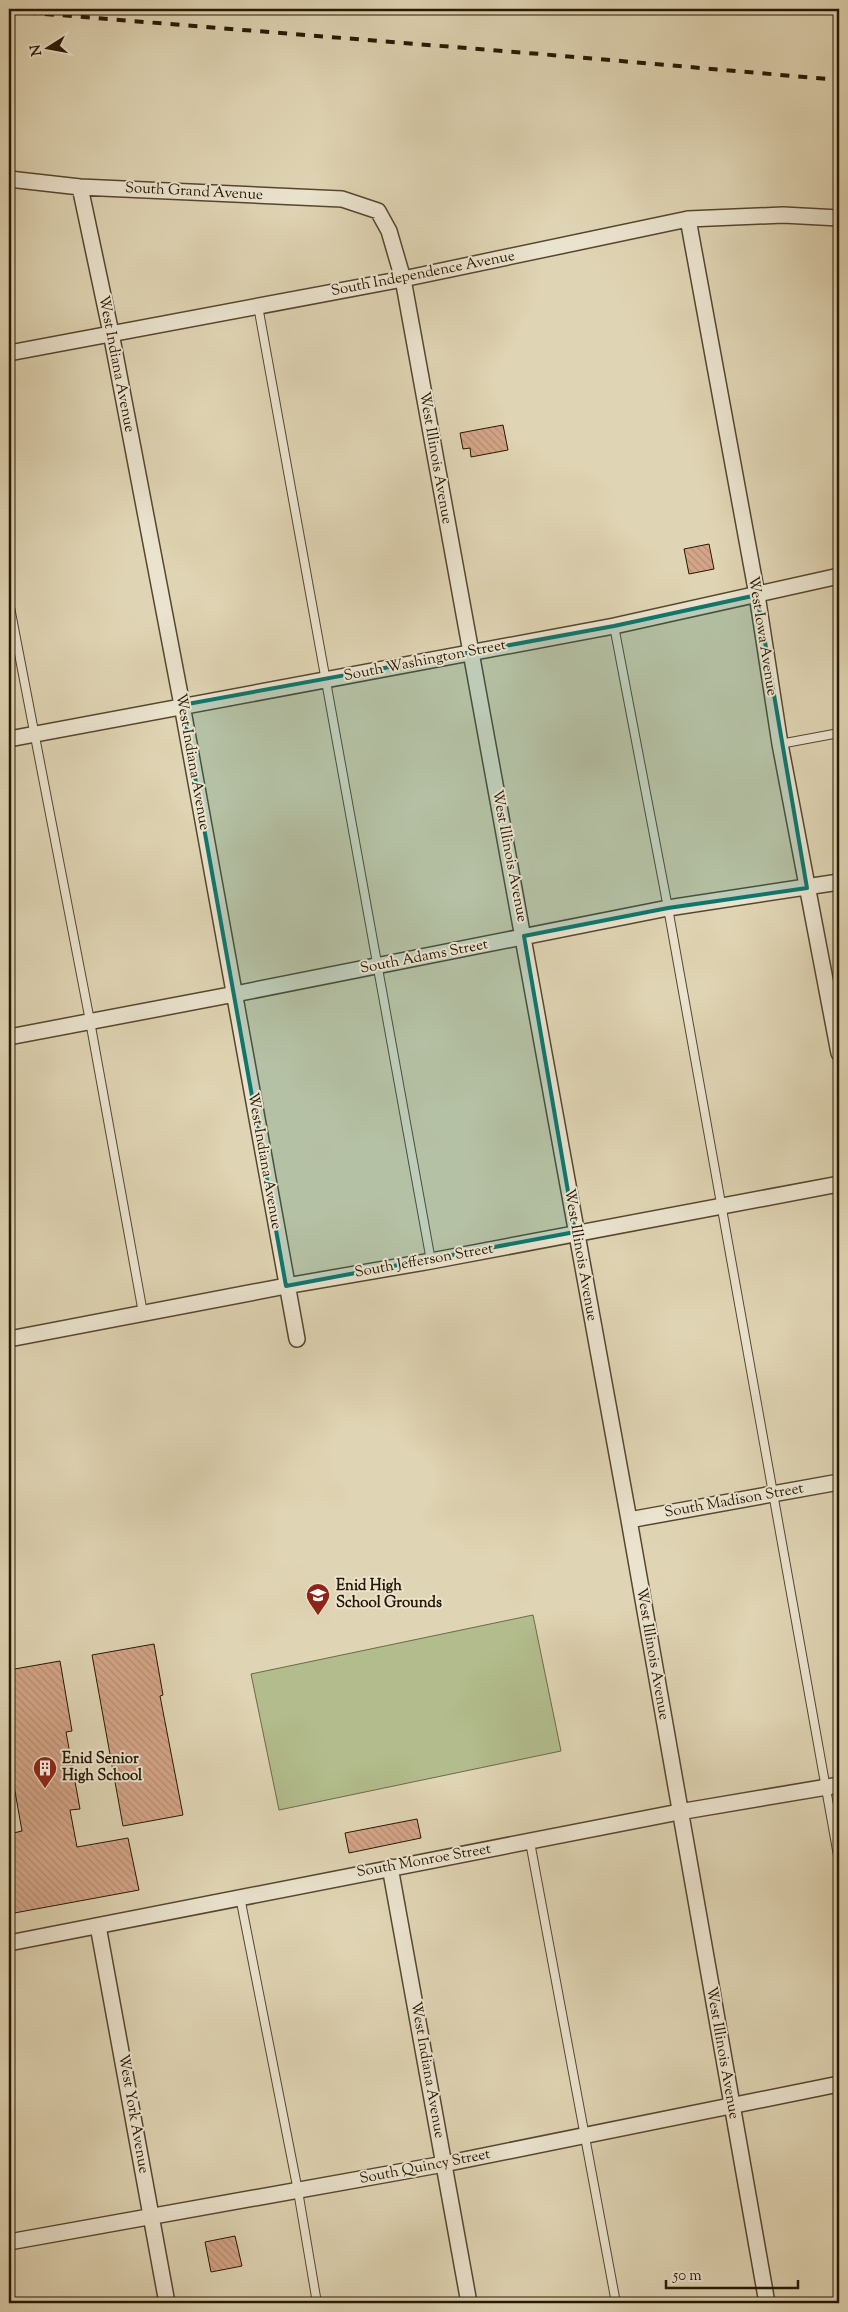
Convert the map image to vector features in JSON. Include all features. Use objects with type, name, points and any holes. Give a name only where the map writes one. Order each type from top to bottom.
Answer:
[{"type":"street","name":"South Grand Avenue","points":[[9,179],[80,186],[342,199],[378,211]]},
{"type":"street","name":"West Indiana Avenue","points":[[80,186],[111,333],[182,705],[297,1339]]},
{"type":"street","name":"West Illinois Avenue","points":[[378,211],[389,231],[403,279],[470,653],[524,936],[575,1232],[629,1520],[767,2303]]},
{"type":"street","name":"South Independence Avenue","points":[[9,354],[111,333],[403,279],[688,218],[783,215],[839,218]]},
{"type":"street","name":"West Iowa Avenue","points":[[688,218],[756,595],[780,744],[838,1034],[839,1053]]},
{"type":"street","name":"South Washington Street","points":[[9,739],[182,705],[614,626],[839,576]]},
{"type":"street","name":"South Adams Street","points":[[9,1036],[235,994],[668,908],[839,882]]},
{"type":"street","name":"South Jefferson Street","points":[[9,1339],[839,1184]]},
{"type":"street","name":"South Madison Street","points":[[629,1520],[839,1482]]},
{"type":"street","name":"South Monroe Street","points":[[9,1943],[390,1867],[530,1842],[679,1812],[833,1786]]},
{"type":"street","name":"West Indiana Avenue","points":[[390,1867],[469,2303]]},
{"type":"street","name":"West York Avenue","points":[[98,1926],[167,2303]]},
{"type":"street","name":"South Quincy Street","points":[[9,2242],[444,2164],[839,2084]]},
{"type":"lane","points":[[258,306],[431,1261]]},
{"type":"lane","points":[[9,602],[90,1022],[143,1313]]},
{"type":"lane","points":[[614,626],[668,908],[720,1206],[774,1494],[833,1786],[839,1861]]},
{"type":"lane","points":[[780,744],[839,733]]},
{"type":"lane","points":[[530,1842],[616,2303]]},
{"type":"lane","points":[[240,1897],[318,2303]]},
{"type":"highlighted area","points":[[757,595],[807,888],[668,908],[524,936],[575,1232],[286,1286],[182,705],[614,626]]},
{"type":"green space","points":[[533,1615],[561,1751],[279,1810],[251,1674]]},
{"type":"building","points":[[503,425],[508,450],[471,457],[470,448],[463,449],[460,433]]},
{"type":"building","points":[[709,544],[714,569],[689,574],[684,549]]},
{"type":"building","name":"Enid Senior High School","points":[[154,1644],[163,1695],[160,1696],[183,1815],[123,1826],[92,1655]]},
{"type":"building","name":"Enid Senior High School","points":[[60,1661],[72,1731],[66,1732],[80,1809],[70,1810],[77,1847],[128,1838],[139,1890],[9,1914],[9,1834],[22,1831],[11,1769],[9,1770],[9,1670]]},
{"type":"building","points":[[417,1819],[421,1838],[349,1853],[345,1833]]},
{"type":"building","points":[[235,2236],[242,2266],[211,2272],[205,2242]]},
{"type":"railway","points":[[9,11],[839,80]]},
{"type":"place","name":"Enid High School Grounds","points":[[318,1616]]},
{"type":"place","name":"Enid Senior High School","points":[[45,1789]]}]
